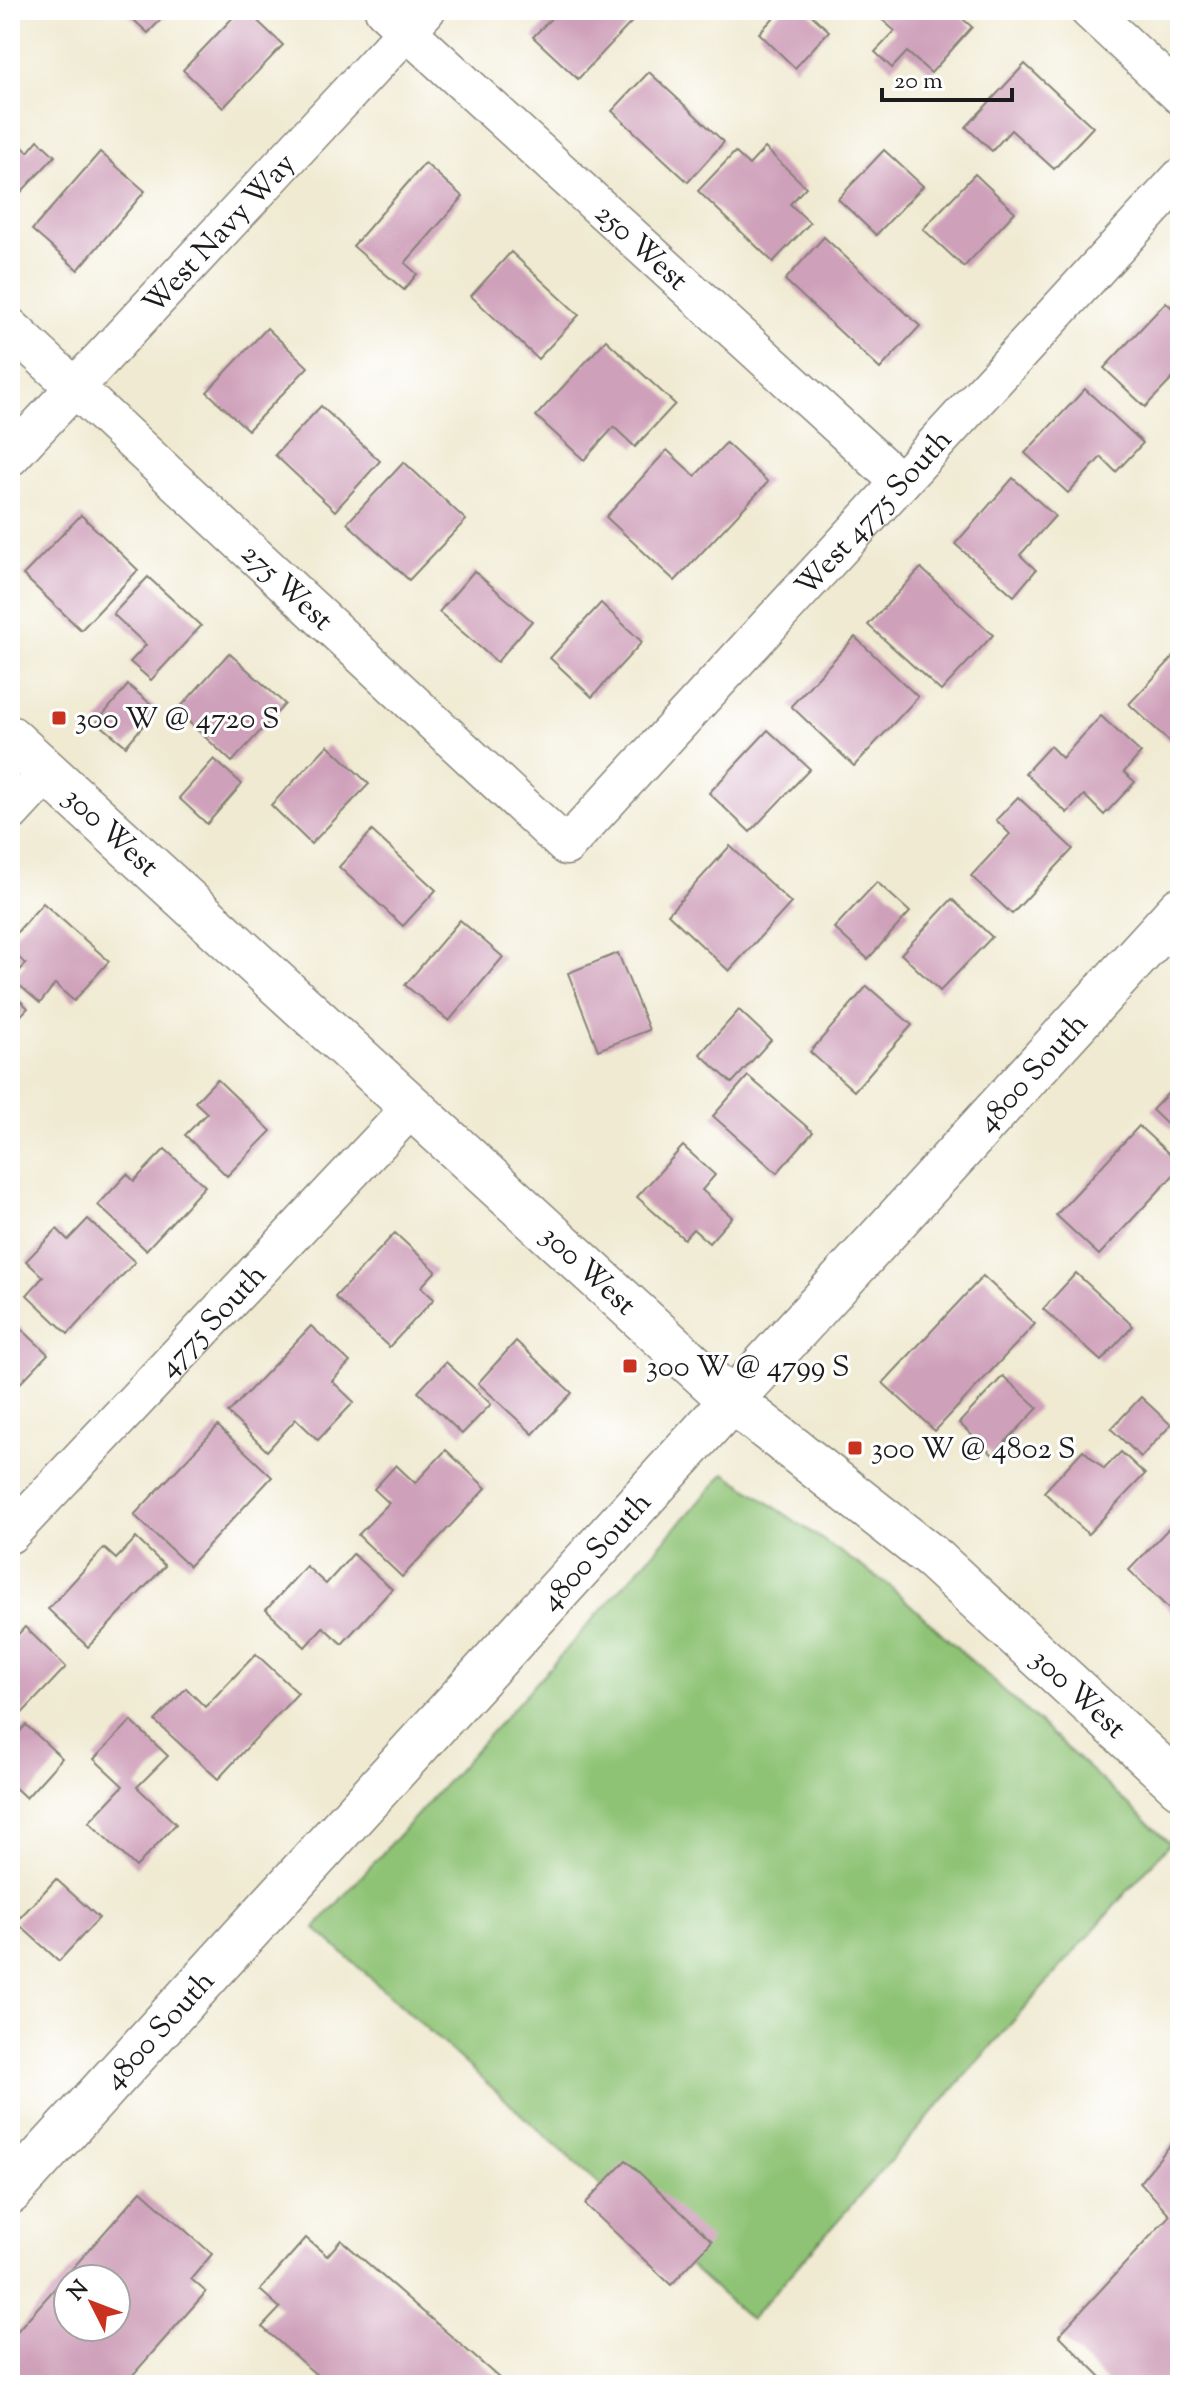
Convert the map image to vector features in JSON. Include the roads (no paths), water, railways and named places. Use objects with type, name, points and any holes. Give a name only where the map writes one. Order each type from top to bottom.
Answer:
[{"type":"street","points":[[1089,10],[1180,95]]},
{"type":"street","name":"West Navy Way","points":[[10,457],[406,17]]},
{"type":"street","name":"250 West","points":[[406,17],[900,482]]},
{"type":"street","name":"West 4775 South","points":[[566,846],[1180,178]]},
{"type":"street","name":"275 West","points":[[10,327],[566,846]]},
{"type":"street","name":"300 West","points":[[10,738],[732,1401],[934,1559],[1180,1786]]},
{"type":"street","points":[[10,813],[48,772]]},
{"type":"street","name":"4800 South","points":[[10,2192],[1180,909]]},
{"type":"street","name":"4775 South","points":[[10,1534],[412,1107]]},
{"type":"place","name":"300 W @ 4720 S","points":[[59,718]]},
{"type":"place","name":"300 W @ 4799 S","points":[[630,1366]]},
{"type":"place","name":"300 W @ 4802 S","points":[[855,1448]]}]
